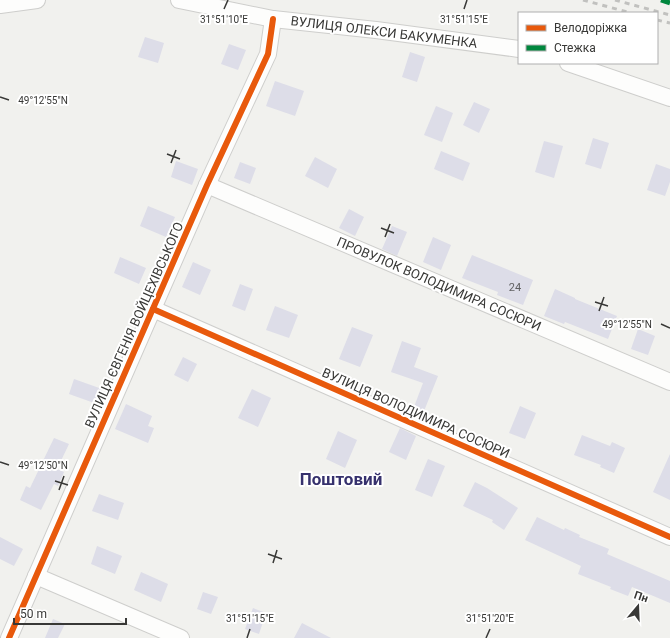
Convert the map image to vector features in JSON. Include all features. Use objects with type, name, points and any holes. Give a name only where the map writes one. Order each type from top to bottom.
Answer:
[{"type":"street","points":[[0,5],[37,0]]},
{"type":"street","name":"ВУЛИЦЯ ОЛЕКСИ БАКУМЕНКА","points":[[179,0],[273,19],[518,48]]},
{"type":"street","name":"ВУЛИЦЯ ЄВГЕНІЯ ВОЙЦЕХІВСЬКОГО","points":[[9,638],[207,185],[268,54],[273,19]]},
{"type":"street","points":[[571,64],[670,98]]},
{"type":"street","name":"ПРОВУЛОК ВОЛОДИМИРА СОСЮРИ","points":[[207,185],[670,382]]},
{"type":"street","name":"ВУЛИЦЯ ВОЛОДИМИРА СОСЮРИ","points":[[153,309],[670,537]]},
{"type":"street","points":[[36,576],[181,638]]},
{"type":"building","points":[[145,37],[164,43],[158,63],[138,57]]},
{"type":"building","points":[[229,44],[246,50],[238,70],[221,64]]},
{"type":"building","points":[[410,52],[425,57],[417,82],[402,77]]},
{"type":"building","points":[[275,81],[304,91],[295,116],[266,106]]},
{"type":"building","points":[[474,102],[490,109],[479,133],[463,125]]},
{"type":"building","points":[[436,106],[453,113],[442,142],[424,135]]},
{"type":"building","points":[[593,138],[609,143],[601,169],[585,164]]},
{"type":"building","points":[[544,141],[563,146],[554,178],[535,172]]},
{"type":"building","points":[[441,151],[470,163],[463,181],[434,169]]},
{"type":"building","points":[[315,157],[337,169],[328,188],[305,176]]},
{"type":"building","points":[[176,161],[198,169],[192,185],[171,177]]},
{"type":"building","points":[[240,162],[256,168],[250,184],[234,178]]},
{"type":"building","points":[[656,164],[670,169],[670,182],[665,196],[647,190]]},
{"type":"building","points":[[148,206],[175,217],[166,237],[140,226]]},
{"type":"building","points":[[349,209],[364,217],[355,236],[339,228]]},
{"type":"building","points":[[392,226],[407,232],[397,256],[382,249]]},
{"type":"building","points":[[433,237],[451,245],[441,270],[423,262]]},
{"type":"building","points":[[472,255],[533,280],[523,305],[497,295],[498,292],[462,278]]},
{"type":"building","points":[[120,257],[146,268],[139,284],[114,273]]},
{"type":"building","points":[[193,262],[211,270],[200,295],[182,287]]},
{"type":"building","points":[[240,284],[253,289],[245,311],[232,306]]},
{"type":"building","points":[[555,289],[617,316],[608,339],[565,322],[564,324],[544,316]]},
{"type":"building","points":[[275,306],[298,315],[289,338],[266,330]]},
{"type":"building","points":[[352,327],[373,335],[360,367],[339,359]]},
{"type":"building","points":[[638,329],[655,336],[648,355],[631,349]]},
{"type":"building","points":[[402,341],[421,348],[414,367],[438,376],[424,411],[414,407],[423,383],[391,372]]},
{"type":"building","points":[[183,357],[197,364],[188,382],[174,375]]},
{"type":"building","points":[[74,379],[102,389],[97,404],[69,394]]},
{"type":"building","points":[[252,389],[271,398],[258,427],[238,418]]},
{"type":"building","points":[[126,404],[152,416],[148,426],[154,428],[148,443],[115,429]]},
{"type":"building","points":[[520,406],[536,413],[525,439],[509,433]]},
{"type":"building","points":[[400,428],[416,436],[406,460],[389,452]]},
{"type":"building","points":[[338,431],[357,440],[345,468],[326,459]]},
{"type":"building","points":[[582,435],[610,446],[612,442],[625,448],[614,473],[600,467],[601,465],[574,455]]},
{"type":"building","points":[[54,438],[69,444],[57,469],[64,472],[58,486],[54,484],[41,510],[20,500],[26,486],[30,488]]},
{"type":"building","points":[[670,454],[670,500],[653,492]]},
{"type":"building","points":[[428,459],[445,466],[432,497],[415,490]]},
{"type":"building","points":[[475,482],[518,508],[504,530],[492,522],[493,520],[463,506]]},
{"type":"building","points":[[99,494],[124,503],[118,520],[92,511]]},
{"type":"building","points":[[537,517],[564,530],[565,528],[580,535],[579,537],[609,549],[607,554],[670,581],[670,603],[632,587],[628,596],[610,589],[611,587],[578,574],[581,566],[525,540]]},
{"type":"building","points":[[0,537],[23,549],[14,566],[0,559]]},
{"type":"building","points":[[97,546],[122,556],[115,574],[91,564]]},
{"type":"building","points":[[141,572],[168,584],[161,602],[134,590]]},
{"type":"building","points":[[203,592],[218,597],[211,614],[197,609]]},
{"type":"building","points":[[253,608],[266,613],[259,634],[245,629]]},
{"type":"building","points":[[53,619],[65,624],[58,638],[45,638]]},
{"type":"building","points":[[302,623],[331,638],[294,638]]},
{"type":"railway","points":[[583,0],[627,12]]},
{"type":"railway","points":[[615,0],[670,15]]},
{"type":"railway","points":[[658,20],[670,23]]},
{"type":"marked path","points":[[661,0],[670,3]]},
{"type":"cycle path","points":[[9,638],[207,185],[268,54],[273,19]]},
{"type":"cycle path","points":[[153,309],[670,537]]},
{"type":"district","name":"Поштовий","points":[[341,479]]}]
